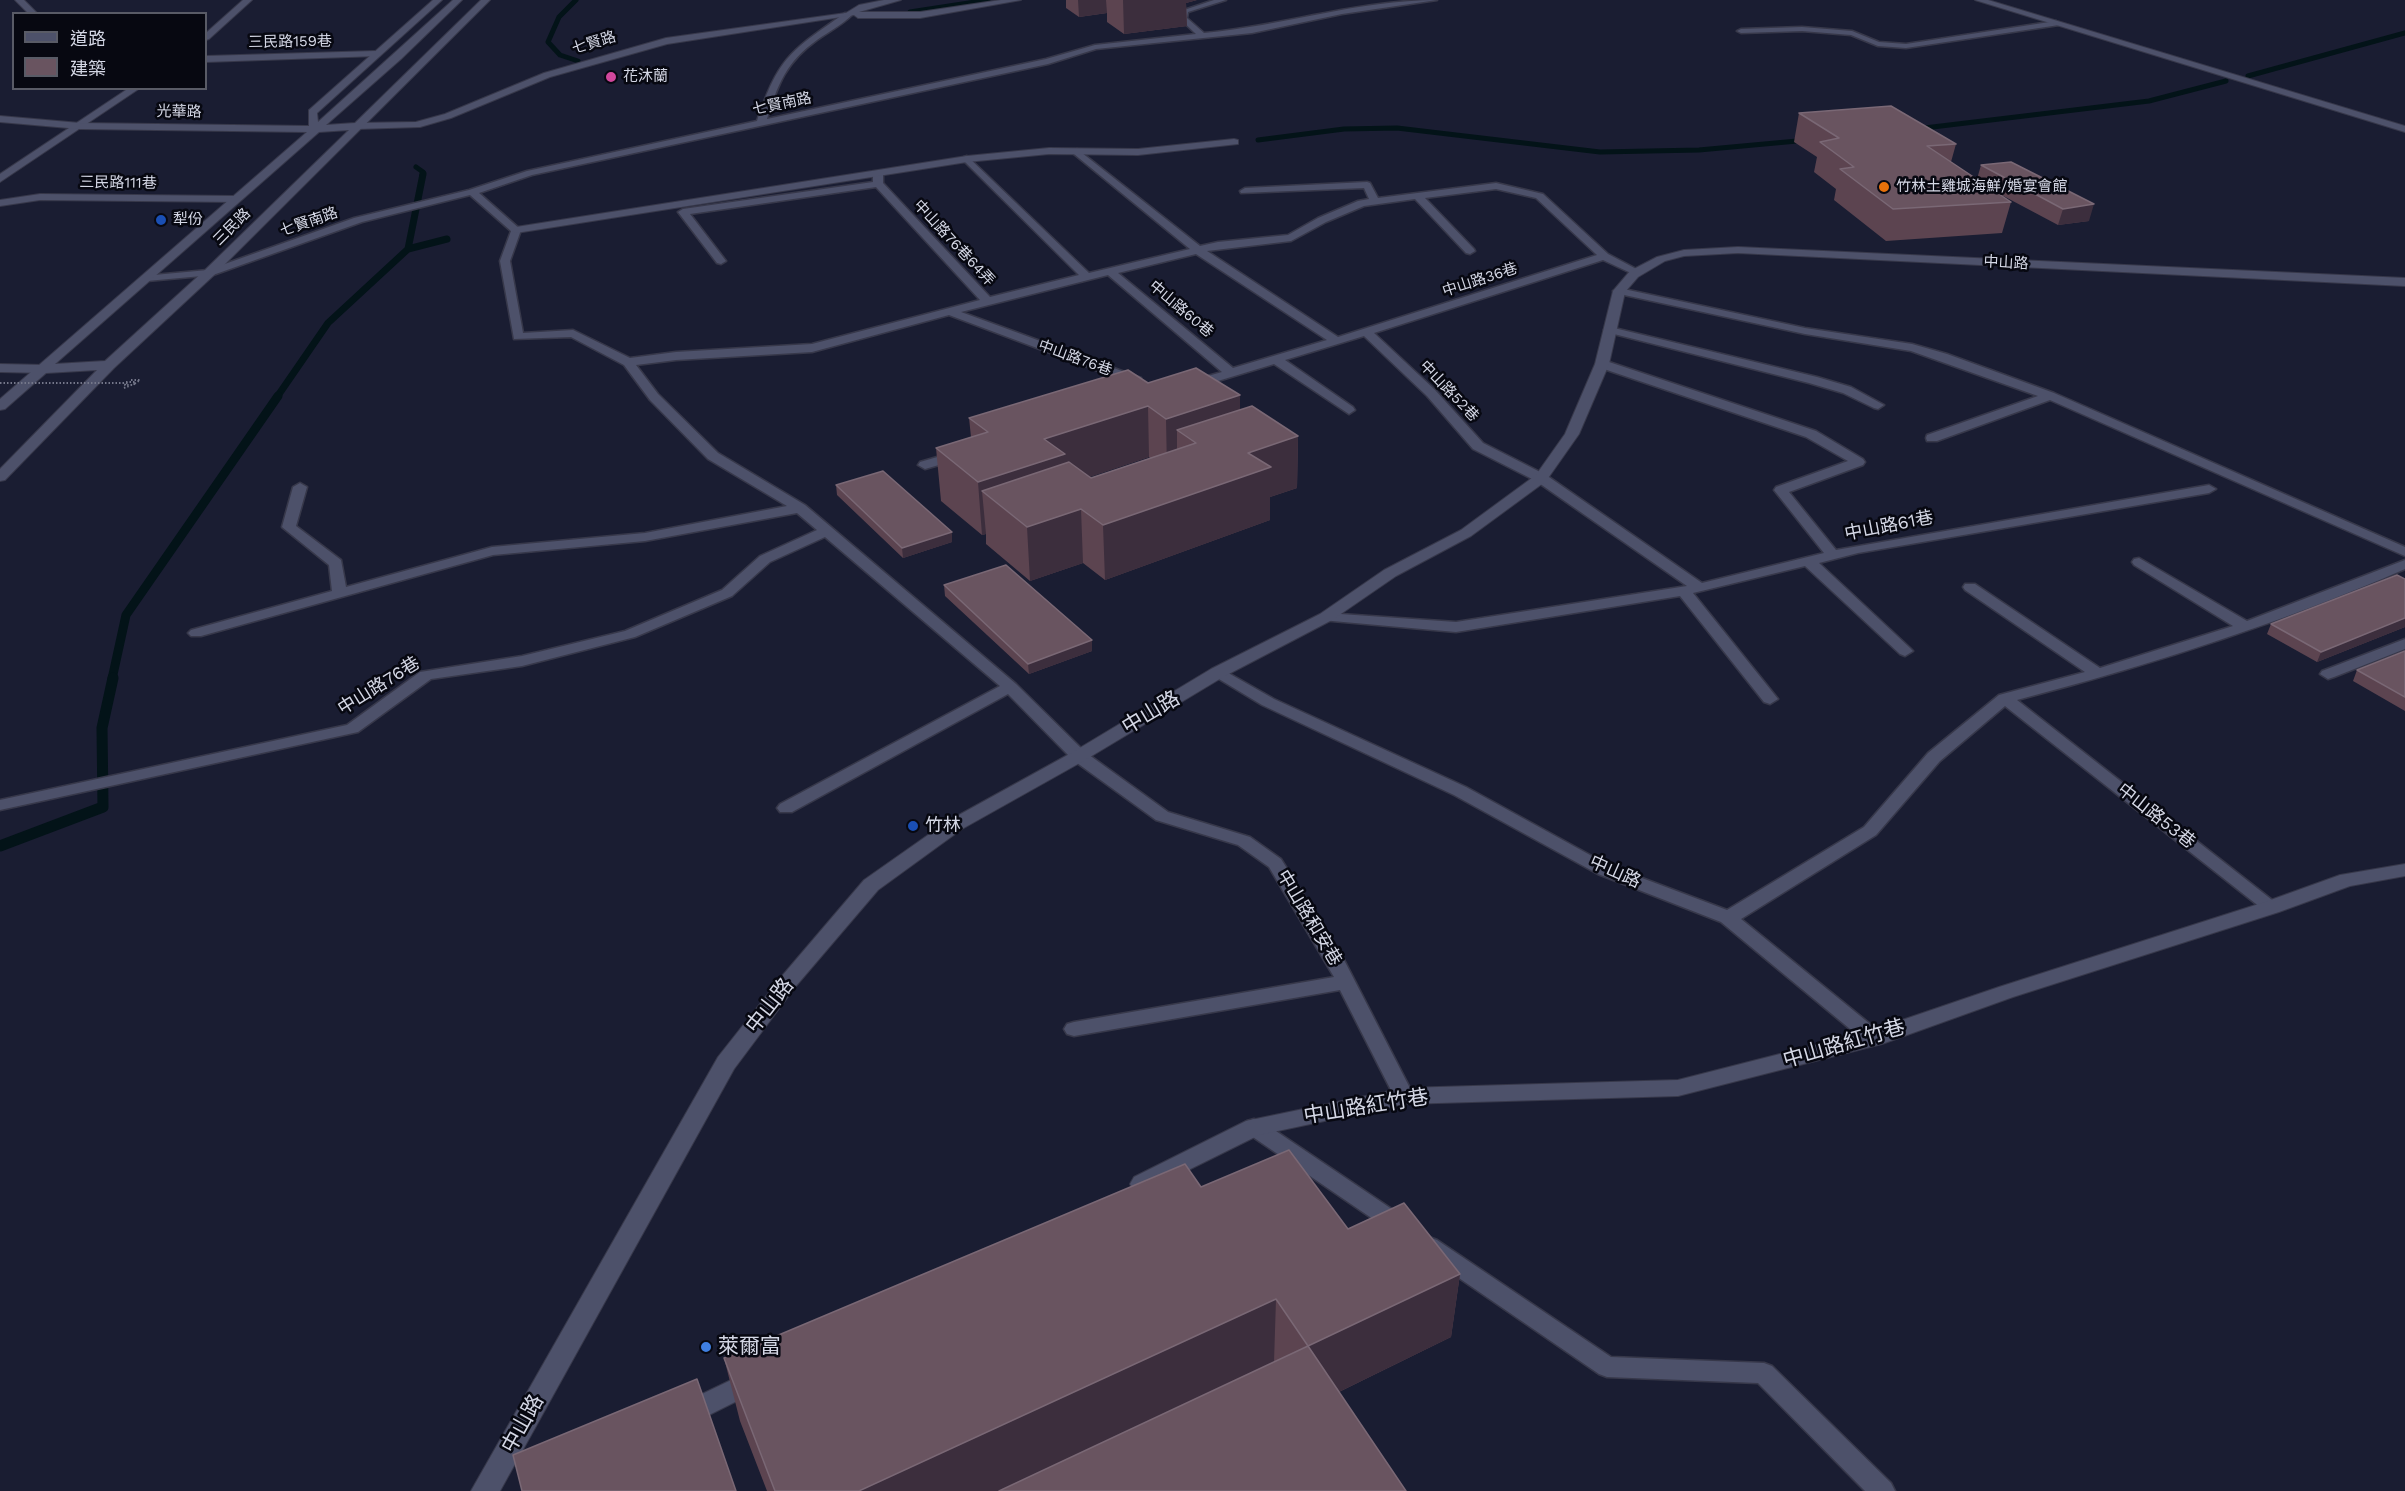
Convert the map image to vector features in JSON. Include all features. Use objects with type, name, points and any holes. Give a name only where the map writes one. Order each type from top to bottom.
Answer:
[{"type":"street","points":[[19,0],[32,12]]},
{"type":"street","points":[[210,30],[248,0]]},
{"type":"street","points":[[314,129],[312,112],[438,0]]},
{"type":"street","name":"三民路","points":[[0,406],[398,57],[458,0]]},
{"type":"street","name":"三民路","points":[[0,477],[109,365],[209,273],[486,0]]},
{"type":"street","points":[[848,15],[920,15],[1017,0]]},
{"type":"street","points":[[1979,0],[2405,129]]},
{"type":"street","name":"七賢路","points":[[357,126],[416,125],[448,116],[547,75],[666,41],[805,19],[848,15],[862,7],[891,1]]},
{"type":"street","name":"三民路159巷","points":[[207,59],[375,54]]},
{"type":"street","points":[[0,179],[133,90]]},
{"type":"street","name":"光華路","points":[[0,119],[80,126],[314,129],[357,126]]},
{"type":"street","points":[[516,230],[878,178],[967,159],[1050,151],[1138,152],[1234,142]]},
{"type":"street","name":"三民路111巷","points":[[0,202],[40,197],[236,199]]},
{"type":"street","name":"中山路","points":[[485,1491],[726,1063],[789,981],[872,885],[955,825],[1079,756],[1216,673],[1326,617],[1390,573],[1466,533],[1541,478],[1572,434],[1602,364],[1619,291],[1637,272],[1661,259],[1684,253],[1738,250],[2405,282]]},
{"type":"street","points":[[0,368],[44,369],[109,365]]},
{"type":"street","points":[[2272,907],[2347,880],[2405,870]]},
{"type":"street","name":"中山路紅竹巷","points":[[1254,1127],[1404,1096],[1678,1088],[1874,1038],[2006,992],[2272,907]]},
{"type":"street","points":[[1117,1197],[1254,1127]]},
{"type":"street","points":[[661,1427],[777,1368]]},
{"type":"lane","points":[[1200,34],[1183,18],[1185,11],[1222,0]]},
{"type":"lane","name":"七賢南路","points":[[147,278],[209,273],[358,220],[472,192],[530,173],[1048,61],[1095,47],[1200,34],[1252,31],[1342,12],[1433,0]]},
{"type":"lane","name":"七賢路","points":[[761,124],[774,87],[788,61],[803,47],[848,15]]},
{"type":"lane","points":[[1741,31],[1802,29],[1852,33],[1878,44],[1906,46],[2056,23]]},
{"type":"lane","points":[[1077,152],[1198,250],[1335,340]]},
{"type":"lane","points":[[967,159],[1087,277]]},
{"type":"lane","points":[[722,261],[683,213],[878,178]]},
{"type":"lane","name":"中山路76巷64弄","points":[[878,178],[988,301],[1218,245],[1291,238],[1322,220],[1362,203],[1375,201]]},
{"type":"lane","points":[[1245,191],[1368,185],[1375,201],[1496,186],[1539,196],[1604,256],[1637,272]]},
{"type":"lane","points":[[472,192],[516,230],[505,261],[518,337],[573,333],[628,362],[654,397],[713,456],[800,508],[1010,687],[1079,756]]},
{"type":"lane","name":"中山路36巷","points":[[1418,196],[1470,251]]},
{"type":"lane","name":"中山路36巷","points":[[1366,332],[1604,256]]},
{"type":"lane","name":"中山路60巷","points":[[1110,271],[1232,373]]},
{"type":"lane","points":[[1619,291],[1805,331],[1912,348],[2050,396],[2405,552]]},
{"type":"lane","points":[[628,362],[676,356],[812,348],[988,301]]},
{"type":"lane","name":"中山路76巷","points":[[949,311],[1145,384]]},
{"type":"lane","points":[[1611,330],[1814,380],[1847,390],[1878,405]]},
{"type":"lane","points":[[1178,389],[1366,332]]},
{"type":"lane","name":"中山路52巷","points":[[1366,332],[1431,393],[1478,446],[1541,478]]},
{"type":"lane","points":[[1275,359],[1348,410]]},
{"type":"lane","name":"中山路61巷","points":[[1602,364],[1811,434],[1858,462],[1781,490],[1833,555],[2209,489]]},
{"type":"lane","points":[[1932,438],[2050,396]]},
{"type":"lane","points":[[925,465],[969,451]]},
{"type":"lane","points":[[1541,478],[1700,588]]},
{"type":"lane","points":[[300,487],[289,527],[336,563],[340,593]]},
{"type":"lane","points":[[196,633],[492,551],[645,537],[800,508]]},
{"type":"lane","name":"中山路76巷","points":[[0,805],[352,729],[426,675],[522,661],[630,634],[727,593],[765,559],[826,531]]},
{"type":"lane","points":[[1326,617],[1456,627],[1700,588],[1833,555]]},
{"type":"lane","points":[[1808,561],[1905,651]]},
{"type":"lane","points":[[2139,562],[2245,627]]},
{"type":"lane","points":[[1728,918],[1870,831],[1934,757],[2005,698],[2245,627],[2334,596],[2405,564]]},
{"type":"lane","points":[[1970,587],[2096,672]]},
{"type":"lane","points":[[1683,590],[1770,699]]},
{"type":"lane","points":[[2328,674],[2405,644]]},
{"type":"lane","name":"中山路","points":[[1216,673],[1268,702],[1460,790],[1604,870],[1728,918],[1874,1038]]},
{"type":"lane","points":[[786,808],[1010,687]]},
{"type":"lane","name":"中山路53巷","points":[[2005,698],[2272,907]]},
{"type":"lane","name":"中山路和安巷","points":[[1079,756],[1162,816],[1244,841],[1275,863],[1334,956],[1404,1096]]},
{"type":"lane","name":"中山路和安巷","points":[[1074,1029],[1346,982]]},
{"type":"lane","name":"中山路紅竹巷","points":[[1254,1127],[1607,1366],[1764,1373],[1882,1491]]},
{"type":"path","points":[[0,383],[129,383],[129,381],[140,380],[139,382],[133,385],[129,386],[125,385],[126,382],[133,381],[135,382],[134,386],[124,388]]},
{"type":"building","points":[[1891,106],[1956,144],[1927,146],[2011,202],[1893,209],[1840,169],[1854,167],[1820,142],[1839,138],[1799,113]]},
{"type":"building","points":[[2011,162],[2094,204],[2063,209],[1981,165]]},
{"type":"building","points":[[1196,368],[1240,395],[1166,419],[1148,406],[1044,439],[1065,454],[978,482],[936,448],[988,432],[969,418],[1128,370],[1148,383]]},
{"type":"building","points":[[1252,406],[1298,436],[1248,453],[1271,467],[1103,525],[1081,509],[1027,527],[982,491],[1069,462],[1091,478],[1196,443],[1177,430]]},
{"type":"building","points":[[883,471],[952,532],[902,548],[836,485]]},
{"type":"building","points":[[1006,565],[1092,640],[1028,664],[944,585]]},
{"type":"building","points":[[2397,575],[2405,579],[2405,618],[2321,652],[2271,624]]},
{"type":"building","points":[[2405,651],[2405,697],[2357,670]]},
{"type":"building","points":[[1289,1150],[1348,1229],[1404,1203],[1460,1274],[1308,1346],[1276,1299],[859,1491],[775,1491],[724,1358],[1185,1164],[1201,1187]]},
{"type":"building","points":[[1308,1346],[1406,1491],[999,1491]]},
{"type":"building","points":[[697,1379],[736,1491],[522,1491],[513,1455]]},
{"type":"waterway","points":[[576,0],[559,17],[548,42],[560,55],[578,61]]},
{"type":"waterway","points":[[910,12],[988,0]]},
{"type":"waterway","points":[[2248,76],[2405,33]]},
{"type":"waterway","points":[[1916,129],[2149,101],[2226,81]]},
{"type":"waterway","points":[[1258,140],[1344,129],[1397,128],[1600,152],[1699,150],[1808,140]]},
{"type":"waterway","points":[[416,167],[423,172],[422,175]]},
{"type":"waterway","points":[[408,249],[423,174]]},
{"type":"waterway","points":[[408,249],[447,239]]},
{"type":"waterway","points":[[277,397],[328,323],[408,249]]},
{"type":"waterway","points":[[112,679],[126,615],[278,396]]},
{"type":"waterway","points":[[0,846],[103,807],[102,728],[113,678]]},
{"type":"place","name":"花沐蘭","points":[[611,77]]},
{"type":"place","name":"竹林土雞城海鮮/婚宴會館","points":[[1884,187]]},
{"type":"place","name":"犁份","points":[[161,220]]},
{"type":"place","name":"竹林","points":[[913,826]]},
{"type":"place","name":"萊爾富","points":[[706,1347]]}]
